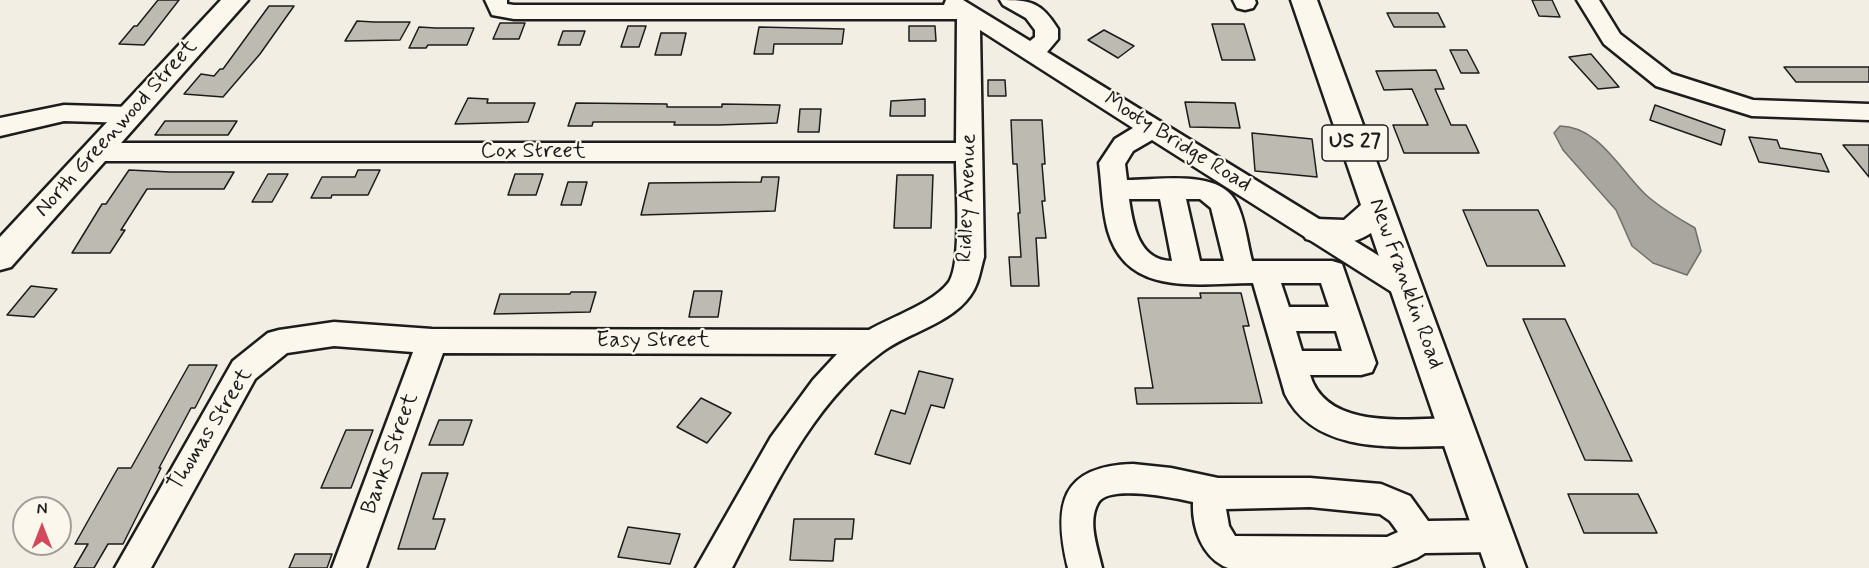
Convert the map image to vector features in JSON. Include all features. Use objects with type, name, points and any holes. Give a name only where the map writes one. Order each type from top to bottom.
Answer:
[{"type":"main road","name":"North Greenwood Street","points":[[0,258],[235,0]]},
{"type":"main road","name":"New Franklin Road","points":[[1304,0],[1500,552]]},
{"type":"main road","points":[[1317,231],[1344,234],[1365,223],[1377,207]]},
{"type":"street","points":[[496,0],[500,10],[514,12],[593,6],[958,6]]},
{"type":"street","points":[[1011,0],[1034,12],[1047,29],[1046,39],[1032,52]]},
{"type":"street","points":[[1588,0],[1612,39],[1664,80],[1752,108],[1869,112]]},
{"type":"street","name":"Mooty Bridge Road","points":[[958,6],[1406,286]]},
{"type":"street","name":"Ridley Avenue","points":[[713,568],[788,437],[840,369],[873,342],[937,307],[960,288],[970,257],[970,152],[958,6]]},
{"type":"street","points":[[0,127],[64,113],[130,115]]},
{"type":"street","points":[[1152,128],[1124,145],[1112,163],[1122,235],[1132,253],[1148,266],[1163,272],[1189,273],[1332,272],[1361,363],[1291,363]]},
{"type":"street","name":"Cox Street","points":[[96,152],[970,152]]},
{"type":"street","points":[[1116,190],[1203,189],[1214,194],[1224,205],[1252,273],[1278,319],[1300,394],[1326,418],[1352,430],[1458,432]]},
{"type":"street","points":[[1171,190],[1189,273]]},
{"type":"street","points":[[1278,319],[1347,319]]},
{"type":"street","name":"Thomas Street","points":[[132,568],[230,392],[244,370],[262,354],[279,342],[334,334],[432,341]]},
{"type":"street","name":"Easy Street","points":[[432,341],[873,342]]},
{"type":"street","name":"Banks Street","points":[[349,568],[432,341]]},
{"type":"street","points":[[1085,568],[1078,541],[1077,515],[1083,498],[1092,486],[1120,479],[1151,480],[1218,493],[1346,494],[1381,499],[1400,509],[1419,537],[1500,552]]},
{"type":"street","points":[[1218,493],[1211,495],[1209,503],[1216,537],[1222,548],[1228,552],[1387,553],[1405,547],[1419,537]]},
{"type":"shaded area","points":[[1560,126],[1574,128],[1597,141],[1645,194],[1695,228],[1701,251],[1687,275],[1653,263],[1632,246],[1616,210],[1563,150],[1554,133]]},
{"type":"building","points":[[158,0],[179,0],[144,45],[119,44],[134,26],[137,26]]},
{"type":"building","points":[[1532,0],[1552,0],[1560,17],[1539,16]]},
{"type":"building","points":[[269,6],[294,6],[260,54],[223,97],[184,94],[201,74],[214,76],[220,69],[223,69]]},
{"type":"building","points":[[1387,13],[1438,13],[1445,27],[1394,27]]},
{"type":"building","points":[[357,21],[410,22],[400,40],[345,41]]},
{"type":"building","points":[[500,23],[525,23],[519,39],[493,39]]},
{"type":"building","points":[[1212,24],[1244,24],[1255,60],[1222,60]]},
{"type":"building","points":[[628,26],[646,26],[639,47],[621,47]]},
{"type":"building","points":[[909,26],[935,26],[936,41],[909,41]]},
{"type":"building","points":[[419,27],[474,28],[467,45],[428,45],[426,48],[409,48]]},
{"type":"building","points":[[759,27],[844,29],[842,44],[774,44],[773,54],[754,54]]},
{"type":"building","points":[[1104,30],[1134,46],[1118,58],[1088,40]]},
{"type":"building","points":[[563,31],[585,31],[580,45],[558,45]]},
{"type":"building","points":[[661,33],[686,33],[681,55],[655,55]]},
{"type":"building","points":[[1450,50],[1467,50],[1479,73],[1461,73]]},
{"type":"building","points":[[1591,54],[1619,87],[1598,89],[1569,57]]},
{"type":"building","points":[[1784,67],[1869,67],[1869,82],[1796,82]]},
{"type":"building","points":[[1436,70],[1444,89],[1435,89],[1451,125],[1466,125],[1479,153],[1404,153],[1393,125],[1428,125],[1412,89],[1384,90],[1376,71]]},
{"type":"building","points":[[988,80],[1005,80],[1006,96],[988,96]]},
{"type":"building","points":[[468,98],[488,99],[487,103],[535,103],[528,122],[455,124]]},
{"type":"building","points":[[925,99],[925,116],[890,116],[891,101]]},
{"type":"building","points":[[1185,102],[1235,103],[1240,128],[1190,127]]},
{"type":"building","points":[[576,103],[667,104],[667,107],[722,107],[722,104],[780,105],[777,123],[674,125],[675,122],[593,122],[592,126],[568,126]]},
{"type":"building","points":[[1655,105],[1725,130],[1721,145],[1650,120]]},
{"type":"building","points":[[800,109],[821,109],[819,132],[798,132]]},
{"type":"building","points":[[1011,120],[1042,120],[1045,201],[1042,201],[1046,238],[1036,238],[1039,286],[1011,286],[1009,257],[1021,257],[1017,164],[1013,164]]},
{"type":"building","points":[[165,121],[237,121],[228,135],[155,135]]},
{"type":"building","points":[[1252,133],[1312,139],[1317,177],[1255,171]]},
{"type":"building","points":[[1749,137],[1777,140],[1780,148],[1821,154],[1829,172],[1759,162]]},
{"type":"building","points":[[1843,145],[1869,145],[1869,177]]},
{"type":"building","points":[[129,170],[234,172],[224,189],[147,189],[121,230],[125,230],[110,253],[72,253],[102,204],[106,204]]},
{"type":"building","points":[[358,170],[380,170],[368,195],[332,195],[331,198],[311,198],[322,177],[355,177]]},
{"type":"building","points":[[268,174],[288,174],[272,202],[252,202]]},
{"type":"building","points":[[515,174],[543,174],[536,195],[508,195]]},
{"type":"building","points":[[897,175],[933,175],[931,228],[894,228]]},
{"type":"building","points":[[762,177],[779,177],[775,211],[641,215],[649,183],[761,182]]},
{"type":"building","points":[[568,182],[587,182],[581,205],[561,205]]},
{"type":"building","points":[[1463,210],[1538,210],[1565,266],[1487,266]]},
{"type":"building","points":[[31,286],[57,289],[34,317],[7,315]]},
{"type":"building","points":[[694,291],[722,291],[718,317],[689,317]]},
{"type":"building","points":[[571,292],[596,292],[590,312],[494,314],[500,294],[570,294]]},
{"type":"building","points":[[1200,293],[1241,293],[1249,326],[1243,326],[1262,403],[1137,404],[1135,388],[1153,388],[1138,298],[1201,298]]},
{"type":"building","points":[[1523,319],[1565,319],[1632,461],[1585,460]]},
{"type":"building","points":[[189,365],[217,365],[195,408],[191,408],[159,468],[161,468],[123,544],[108,544],[94,568],[74,568],[88,544],[75,544],[89,519],[118,468],[131,468]]},
{"type":"building","points":[[919,371],[953,379],[944,408],[931,405],[910,464],[875,454],[891,410],[905,414]]},
{"type":"building","points":[[701,398],[731,413],[707,443],[677,427]]},
{"type":"building","points":[[439,420],[472,420],[463,445],[429,445]]},
{"type":"building","points":[[346,430],[373,430],[351,488],[321,488]]},
{"type":"building","points":[[422,473],[448,473],[433,519],[445,519],[435,549],[398,549]]},
{"type":"building","points":[[1568,494],[1638,494],[1657,533],[1584,533]]},
{"type":"building","points":[[794,519],[854,519],[852,539],[835,539],[833,561],[790,560]]},
{"type":"building","points":[[628,527],[680,534],[670,564],[618,557]]},
{"type":"building","points":[[295,554],[332,554],[327,568],[289,568]]}]
